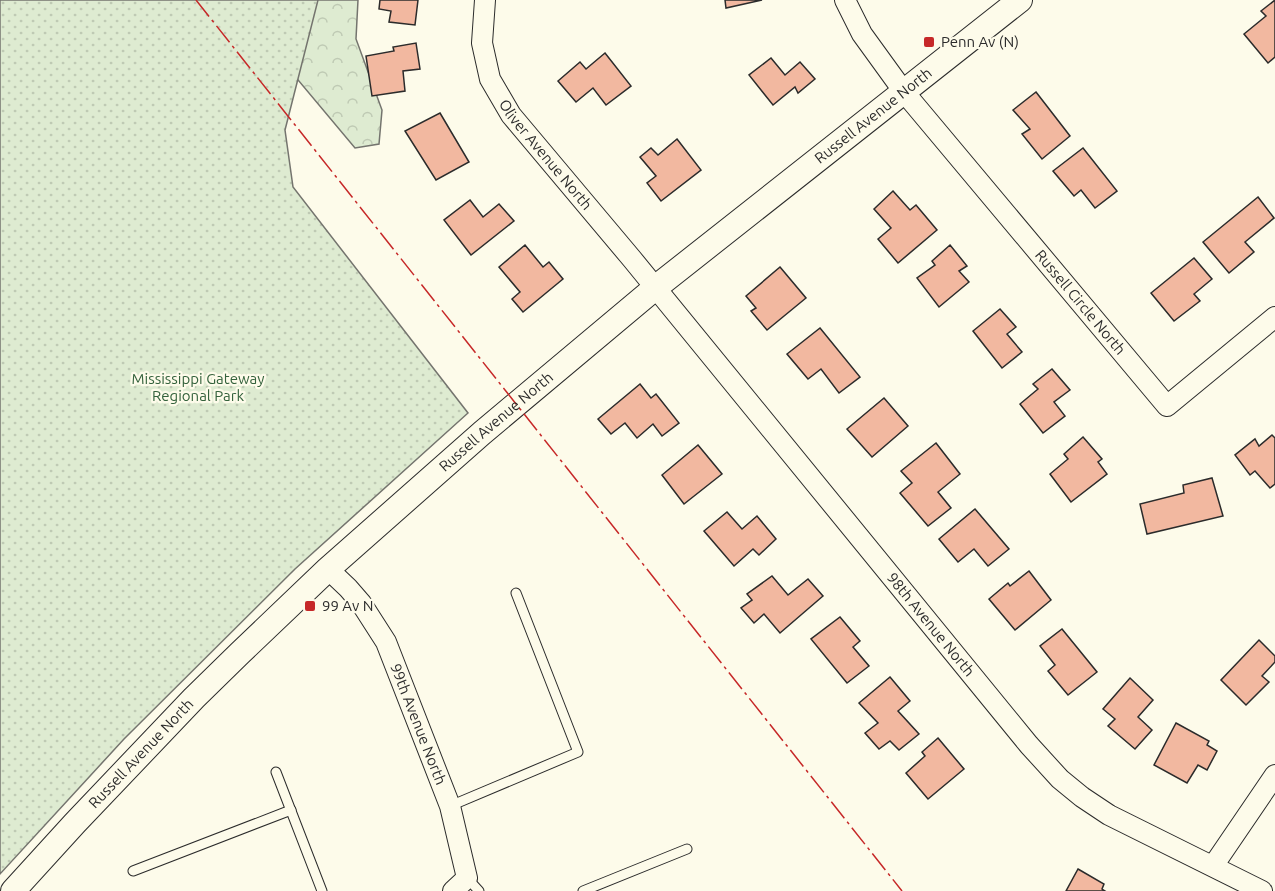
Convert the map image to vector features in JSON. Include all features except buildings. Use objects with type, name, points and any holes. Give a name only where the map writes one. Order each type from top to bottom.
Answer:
[{"type":"street","name":"Oliver Avenue North","points":[[485,0],[482,43],[490,79],[511,115],[655,288]]},
{"type":"street","points":[[845,0],[862,34],[904,92]]},
{"type":"street","name":"Russell Avenue North","points":[[13,891],[194,698],[328,569],[482,433],[655,288],[1020,0]]},
{"type":"street","name":"Russell Circle North","points":[[904,92],[1167,406],[1275,317]]},
{"type":"street","name":"98th Avenue North","points":[[655,288],[1029,745],[1060,778],[1082,797],[1109,815],[1262,891]]},
{"type":"street","name":"99th Avenue North","points":[[328,569],[361,603],[386,642],[450,806],[466,887]]},
{"type":"street","points":[[1213,866],[1275,775]]},
{"type":"lane","points":[[450,806],[578,752],[516,593]]},
{"type":"lane","points":[[276,772],[322,891]]},
{"type":"lane","points":[[133,871],[291,810]]},
{"type":"lane","points":[[583,891],[687,849]]},
{"type":"green space","name":"Mississippi Gateway Regional Park","points":[[0,0],[318,0],[285,130],[293,187],[468,413],[295,569],[124,739],[0,874]]},
{"type":"green space","points":[[231,0],[358,0],[356,39],[382,110],[379,144],[355,148]]},
{"type":"power","points":[[196,0],[902,891]]},
{"type":"place","name":"Penn Av (N)","points":[[929,42]]},
{"type":"place","name":"99 Av N","points":[[310,606]]}]
